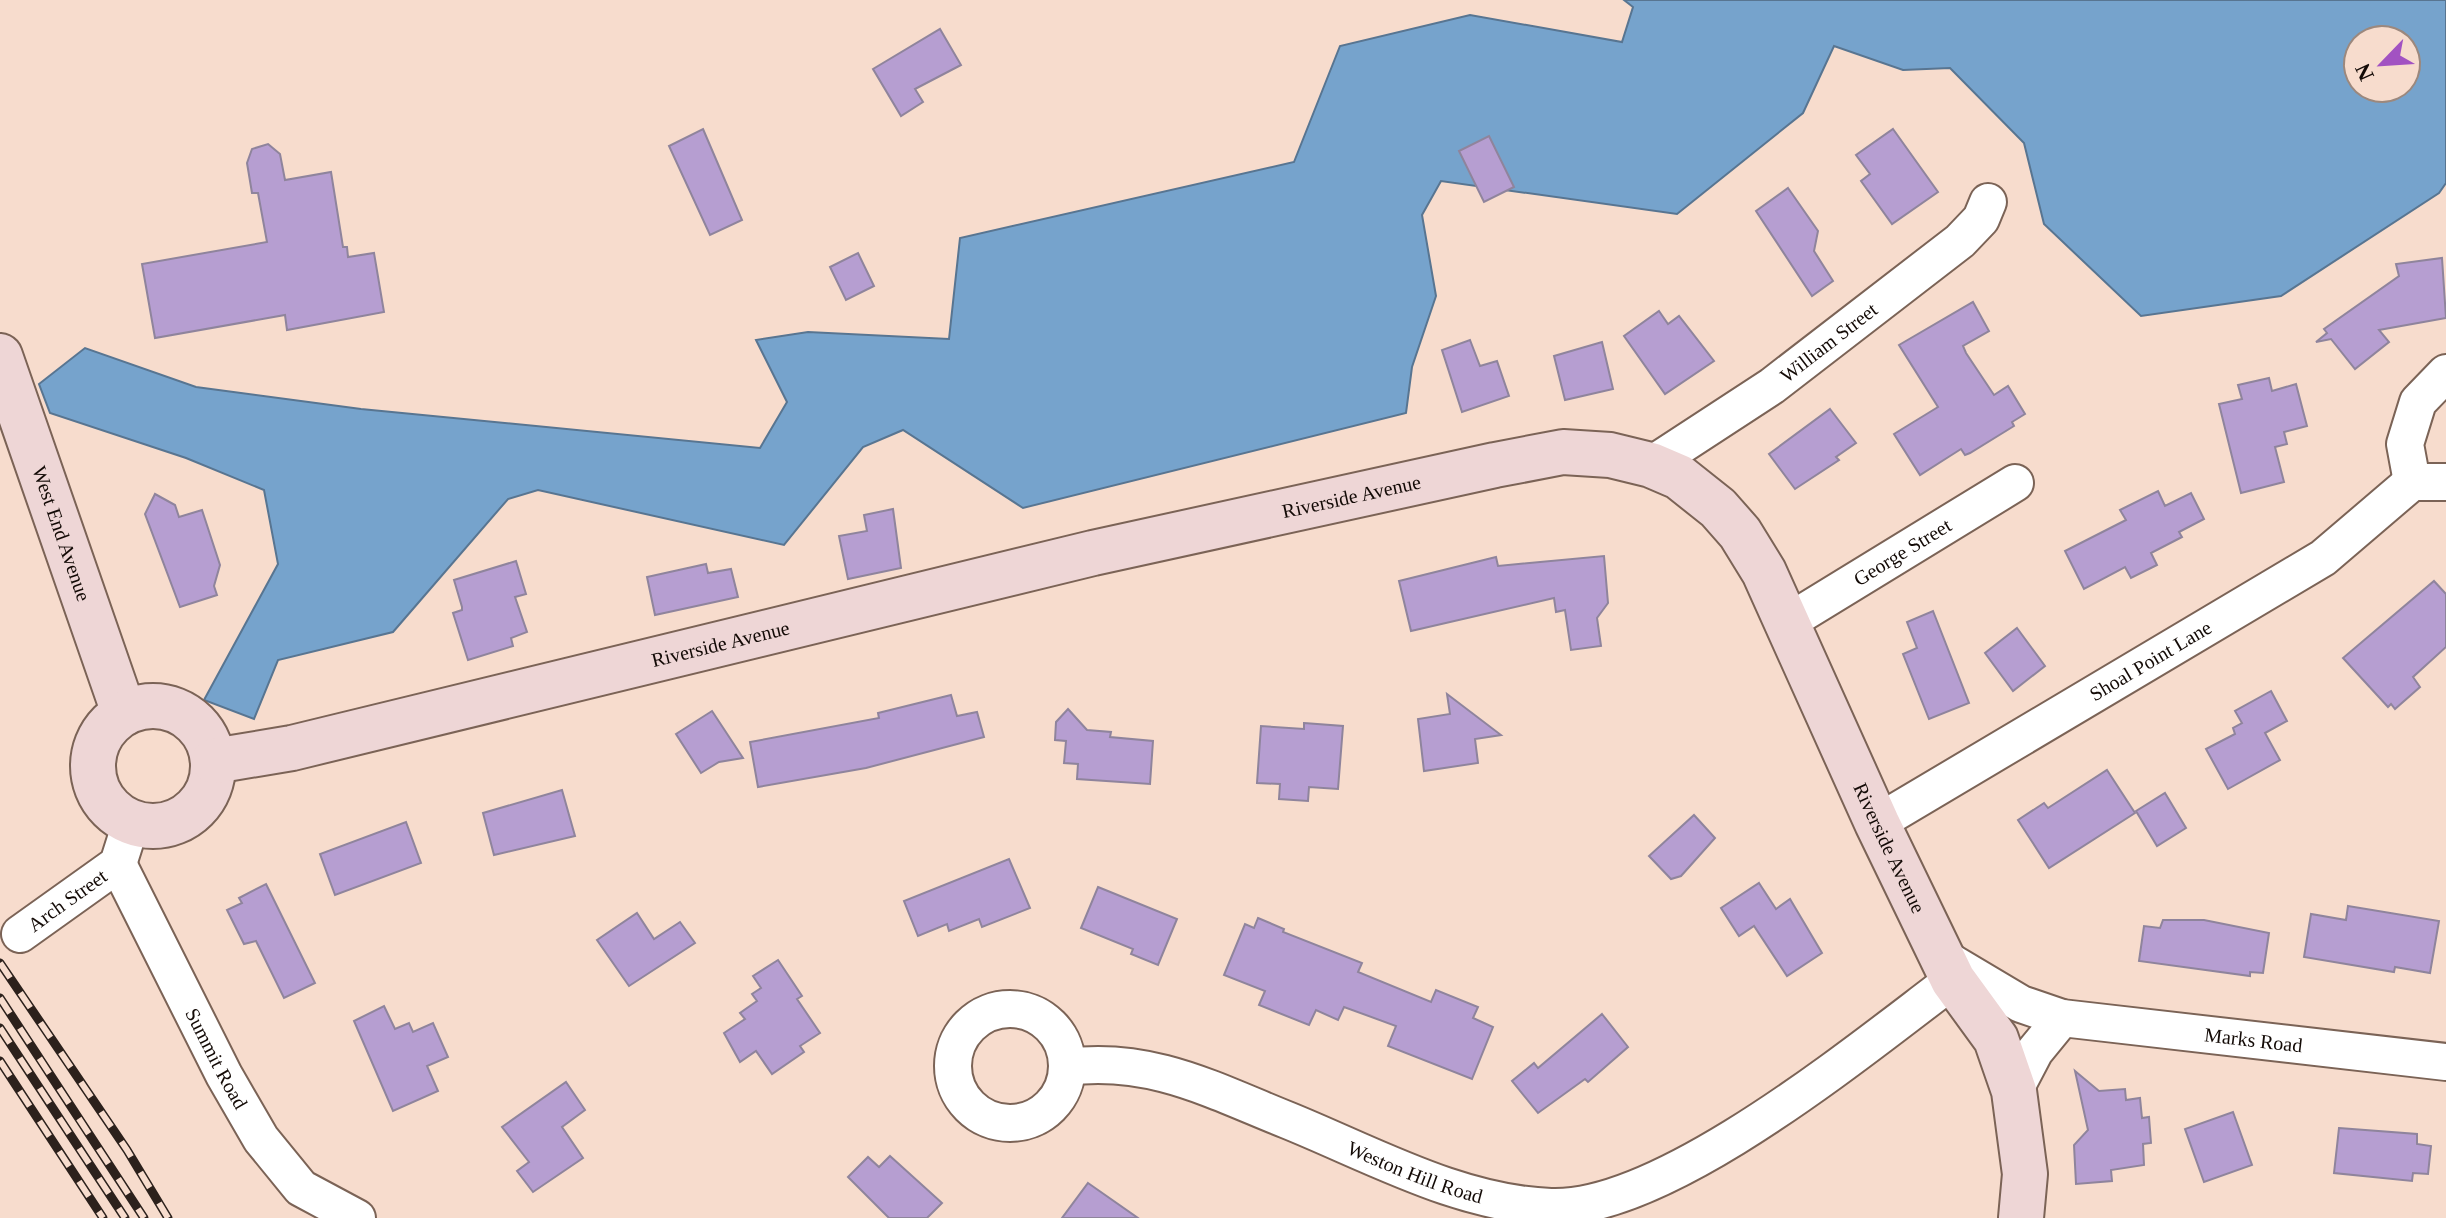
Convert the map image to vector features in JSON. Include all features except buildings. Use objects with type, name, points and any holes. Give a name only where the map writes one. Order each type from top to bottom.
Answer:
[{"type":"street","name":"William Street","points":[[1651,465],[1772,386],[1960,241],[1981,219],[1988,202]]},
{"type":"street","name":"West End Avenue","points":[[0,356],[124,713]]},
{"type":"street","name":"Shoal Point Lane","points":[[1877,823],[2323,558],[2429,482],[2405,444],[2418,402],[2446,373]]},
{"type":"street","name":"Riverside Avenue","points":[[214,761],[292,748],[1093,553],[1495,465],[1563,452],[1610,455],[1651,465],[1679,477],[1733,525],[1764,572],[1877,823],[1947,969],[1996,1039],[2014,1091],[2025,1174],[2021,1218]]},
{"type":"street","name":"George Street","points":[[1788,622],[2015,483]]},
{"type":"street","points":[[143,706],[163,706],[182,713],[203,733],[214,761],[207,795],[182,820],[166,825],[131,823],[107,805],[94,777],[93,762],[102,733],[124,713],[143,706]]},
{"type":"street","name":"Arch Street","points":[[20,934],[118,864],[131,823]]},
{"type":"street","name":"Summit Road","points":[[118,864],[224,1075],[261,1139],[301,1188],[357,1218]]},
{"type":"street","name":"Marks Road","points":[[1947,969],[2021,1004],[2062,1018],[2446,1062]]},
{"type":"street","name":"Weston Hill Road","points":[[1067,1067],[1105,1062],[1137,1065],[1229,1097],[1463,1192],[1554,1207],[1597,1202],[1698,1157],[1789,1102],[1947,969]]},
{"type":"street","points":[[2014,1091],[2035,1051],[2062,1018]]},
{"type":"water","points":[[1624,0],[2446,0],[2446,183],[2439,193],[2281,296],[2141,316],[2044,224],[2024,143],[1950,68],[1903,70],[1834,46],[1803,113],[1677,214],[1441,181],[1422,215],[1436,296],[1412,367],[1406,413],[1023,508],[903,430],[863,447],[784,545],[538,490],[508,499],[393,632],[278,660],[254,719],[204,700],[278,564],[264,490],[186,458],[50,413],[39,384],[85,348],[196,387],[361,409],[760,448],[787,402],[756,340],[808,332],[949,339],[960,238],[1294,162],[1340,46],[1470,15],[1622,42],[1633,7]]},
{"type":"railway","points":[[0,963],[127,1150],[168,1218]]},
{"type":"railway","points":[[0,998],[144,1218]]},
{"type":"railway","points":[[0,1028],[125,1218]]},
{"type":"railway","points":[[0,1061],[103,1218]]}]
